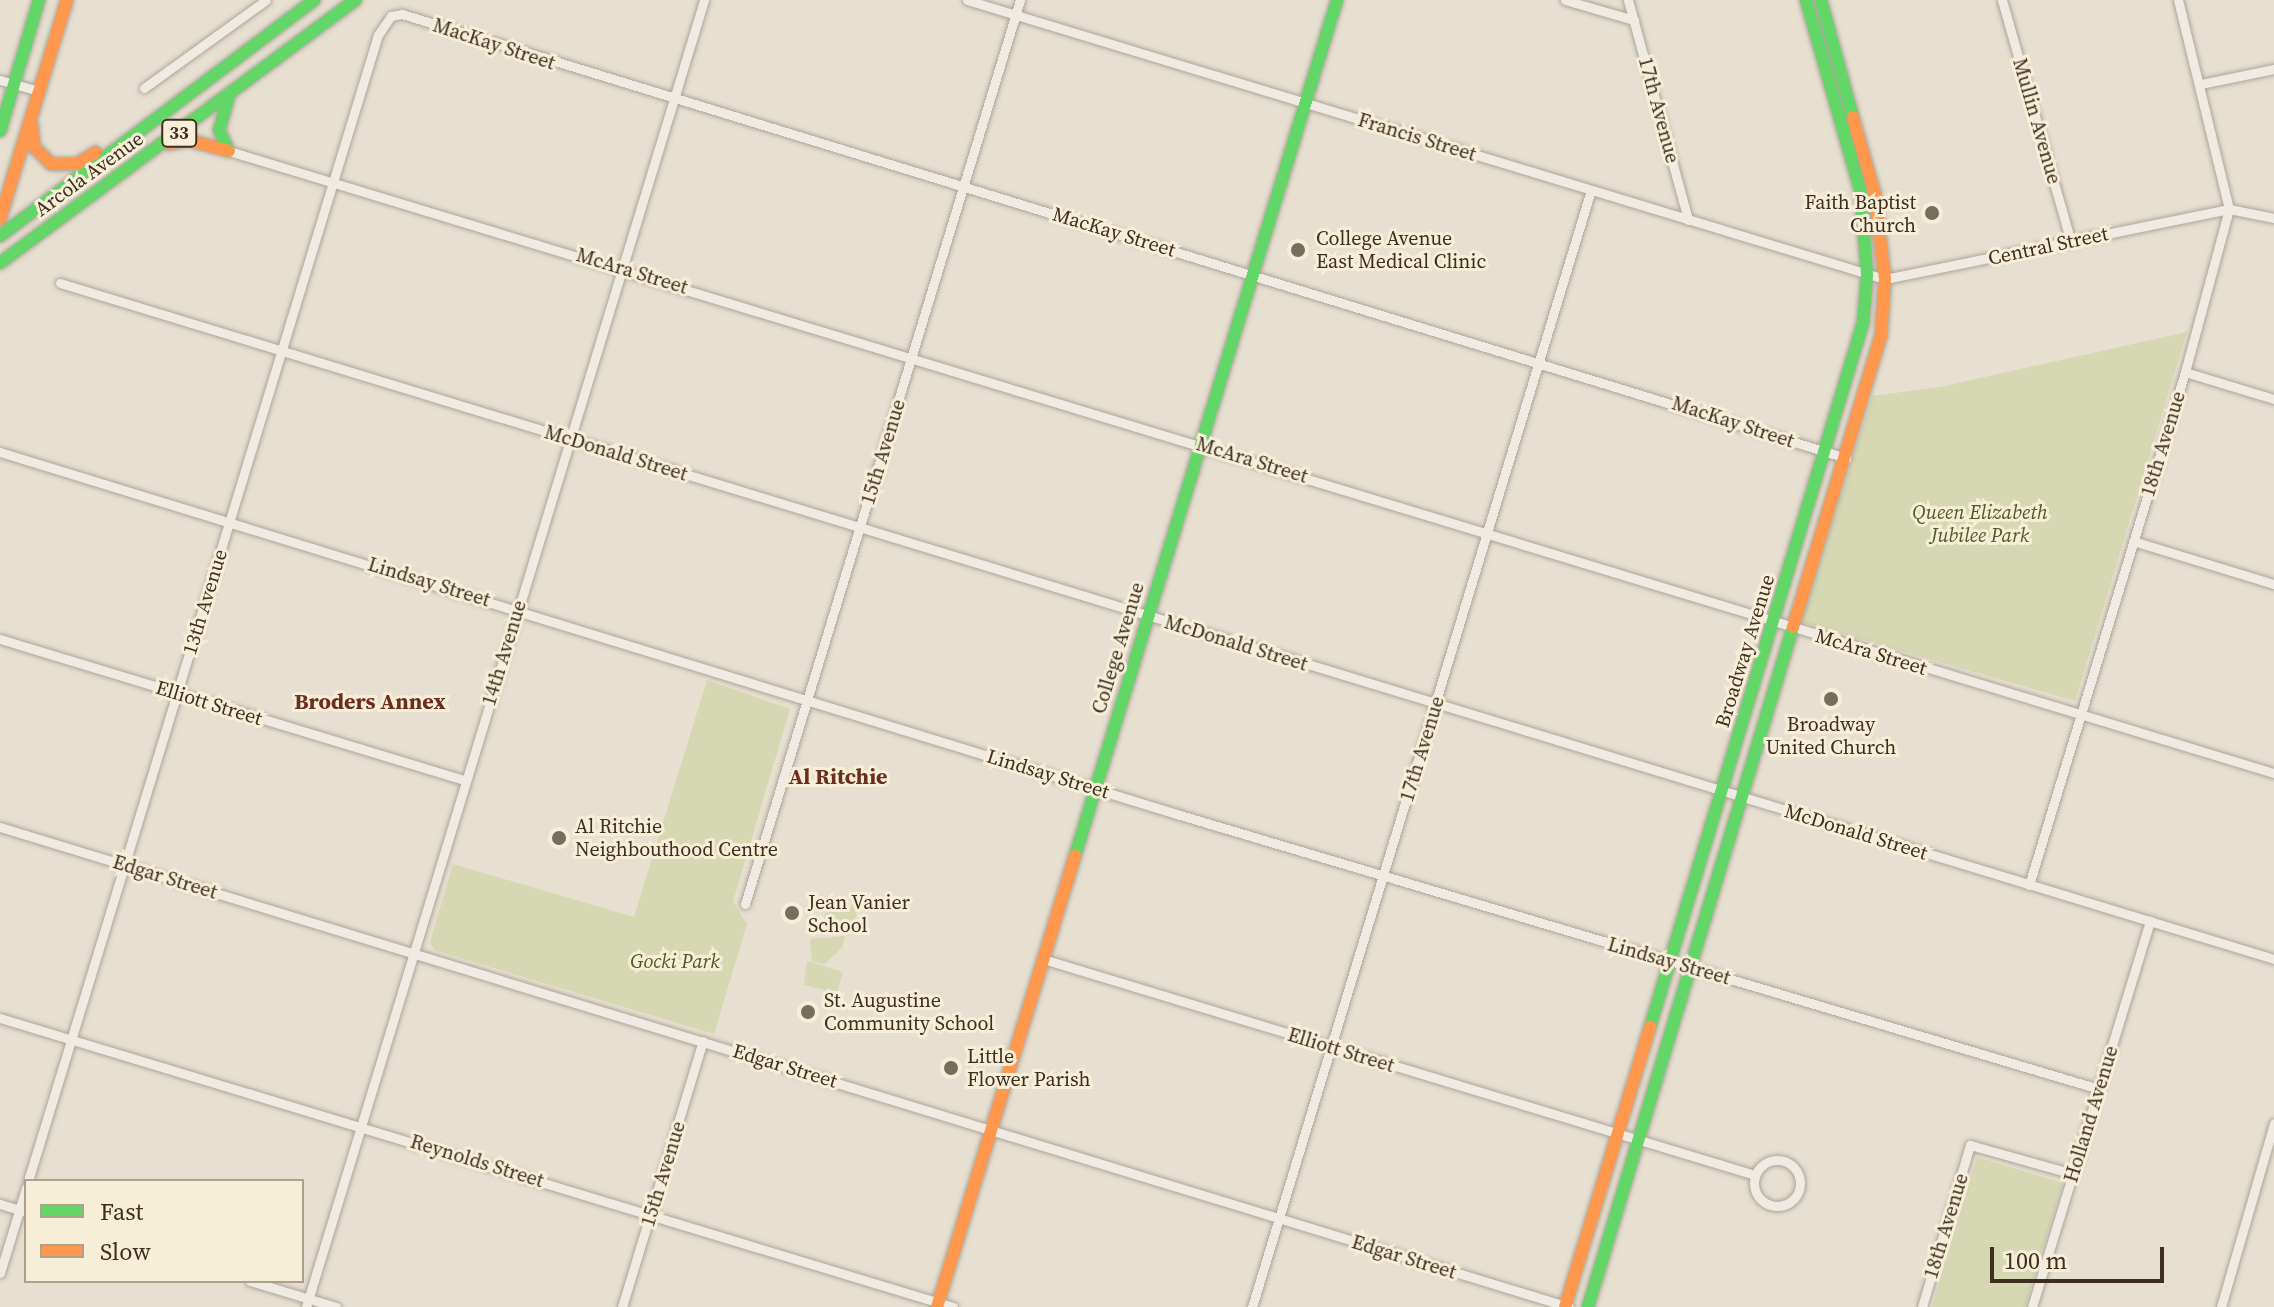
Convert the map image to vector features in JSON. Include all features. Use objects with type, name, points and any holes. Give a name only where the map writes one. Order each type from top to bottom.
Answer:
[{"type":"street","points":[[0,131],[39,0]]},
{"type":"street","points":[[0,219],[67,0]]},
{"type":"street","points":[[144,88],[266,0]]},
{"type":"street","name":"Arcola Avenue","points":[[0,236],[314,0]]},
{"type":"street","name":"Arcola Avenue","points":[[0,263],[161,147],[355,0]]},
{"type":"street","name":"14th Avenue","points":[[307,1303],[704,0]]},
{"type":"street","name":"Francis Street","points":[[967,0],[1867,275]]},
{"type":"street","name":"15th Avenue","points":[[745,904],[1020,0]]},
{"type":"street","name":"College Avenue","points":[[937,1305],[1337,0]]},
{"type":"street","points":[[1565,0],[1634,20]]},
{"type":"street","name":"17th Avenue","points":[[1628,0],[1688,220]]},
{"type":"street","name":"Broadway Avenue","points":[[1567,1306],[1828,452],[1857,347],[1867,275],[1861,193],[1806,0]]},
{"type":"street","name":"Broadway Avenue","points":[[1588,1307],[1881,336],[1885,279],[1875,195],[1821,0]]},
{"type":"street","name":"Mullin Avenue","points":[[2002,0],[2071,242]]},
{"type":"street","name":"18th Avenue","points":[[2029,885],[2185,372],[2229,209],[2201,84],[2178,0]]},
{"type":"street","name":"MacKay Street","points":[[383,23],[402,14],[673,101],[964,186],[1846,458]]},
{"type":"street","name":"13th Avenue","points":[[29,1179],[383,23]]},
{"type":"street","points":[[2201,84],[2274,69]]},
{"type":"street","points":[[0,80],[39,91]]},
{"type":"street","points":[[229,151],[219,121],[230,94]]},
{"type":"street","points":[[34,108],[34,147],[41,158],[65,166],[77,164],[161,112]]},
{"type":"street","points":[[161,147],[188,140],[229,151]]},
{"type":"street","name":"McAra Street","points":[[229,151],[912,356],[1795,629],[2274,773]]},
{"type":"street","name":"17th Avenue","points":[[1252,1307],[1591,190]]},
{"type":"street","points":[[2229,209],[2274,218]]},
{"type":"street","name":"Central Street","points":[[1867,275],[1885,279],[2229,209]]},
{"type":"street","name":"McDonald Street","points":[[60,283],[2274,959]]},
{"type":"street","points":[[2185,372],[2274,399]]},
{"type":"street","name":"Lindsay Street","points":[[0,452],[1383,877],[2099,1089]]},
{"type":"street","points":[[2133,541],[2274,584]]},
{"type":"street","name":"Elliott Street","points":[[0,639],[464,780]]},
{"type":"street","name":"Edgar Street","points":[[0,827],[1567,1306]]},
{"type":"street","name":"Holland Avenue","points":[[2032,1307],[2150,921]]},
{"type":"street","name":"Elliott Street","points":[[1043,959],[1755,1175]]},
{"type":"street","name":"Reynolds Street","points":[[0,1018],[362,1125],[937,1305],[953,1307]]},
{"type":"street","name":"15th Avenue","points":[[622,1307],[703,1041]]},
{"type":"street","points":[[2221,1307],[2274,1123]]},
{"type":"street","name":"18th Avenue","points":[[1922,1307],[1970,1145],[2073,1174]]},
{"type":"street","points":[[1765,1163],[1788,1163],[1799,1178],[1798,1194],[1785,1205],[1769,1206],[1757,1196],[1755,1175],[1765,1163]]},
{"type":"street","points":[[0,1204],[23,1211],[0,1273]]},
{"type":"street","points":[[255,1283],[307,1303],[336,1307]]},
{"type":"green space","name":"Queen Elizabeth Jubilee Park","points":[[2187,332],[2075,701],[1801,622],[1872,396],[1940,387]]},
{"type":"green space","name":"Gocki Park","points":[[707,680],[790,709],[733,902],[747,924],[714,1034],[434,950],[430,942],[453,864],[634,917]]},
{"type":"green space","points":[[859,905],[851,932],[823,934],[820,922],[829,908]]},
{"type":"green space","points":[[845,936],[842,948],[824,964],[812,961],[810,939]]},
{"type":"green space","points":[[807,961],[843,972],[837,993],[804,985]]},
{"type":"green space","points":[[1977,1157],[2063,1183],[2025,1307],[1932,1307]]},
{"type":"traffic: fast","points":[[0,131],[39,0]]},
{"type":"traffic: fast","points":[[0,236],[314,0]]},
{"type":"traffic: fast","points":[[0,263],[355,0]]},
{"type":"traffic: fast","points":[[1075,856],[1337,0]]},
{"type":"traffic: fast","points":[[1650,1027],[1863,323],[1867,275],[1861,193],[1806,0]]},
{"type":"traffic: fast","points":[[1821,0],[1853,117]]},
{"type":"traffic: fast","points":[[229,96],[219,130],[229,151]]},
{"type":"traffic: fast","points":[[1588,1307],[1793,627]]},
{"type":"traffic: slow","points":[[0,219],[67,0]]},
{"type":"traffic: slow","points":[[1793,627],[1881,336],[1885,279],[1875,195],[1853,117]]},
{"type":"traffic: slow","points":[[32,125],[34,147],[51,164],[77,164],[96,152]]},
{"type":"traffic: slow","points":[[169,144],[188,140],[229,151]]},
{"type":"traffic: slow","points":[[937,1307],[1075,856]]},
{"type":"traffic: slow","points":[[1565,1307],[1650,1027]]},
{"type":"place","name":"Faith Baptist Church","points":[[1932,213]]},
{"type":"place","name":"College Avenue East Medical Clinic","points":[[1298,250]]},
{"type":"place","name":"Broadway United Church","points":[[1831,699]]},
{"type":"place","name":"Al Ritchie Neighbouthood Centre","points":[[559,838]]},
{"type":"place","name":"Jean Vanier School","points":[[792,913]]},
{"type":"place","name":"St. Augustine Community School","points":[[808,1012]]},
{"type":"place","name":"Little Flower Parish","points":[[951,1068]]},
{"type":"district","name":"Broders Annex","points":[[370,702]]},
{"type":"district","name":"Al Ritchie","points":[[838,777]]}]
